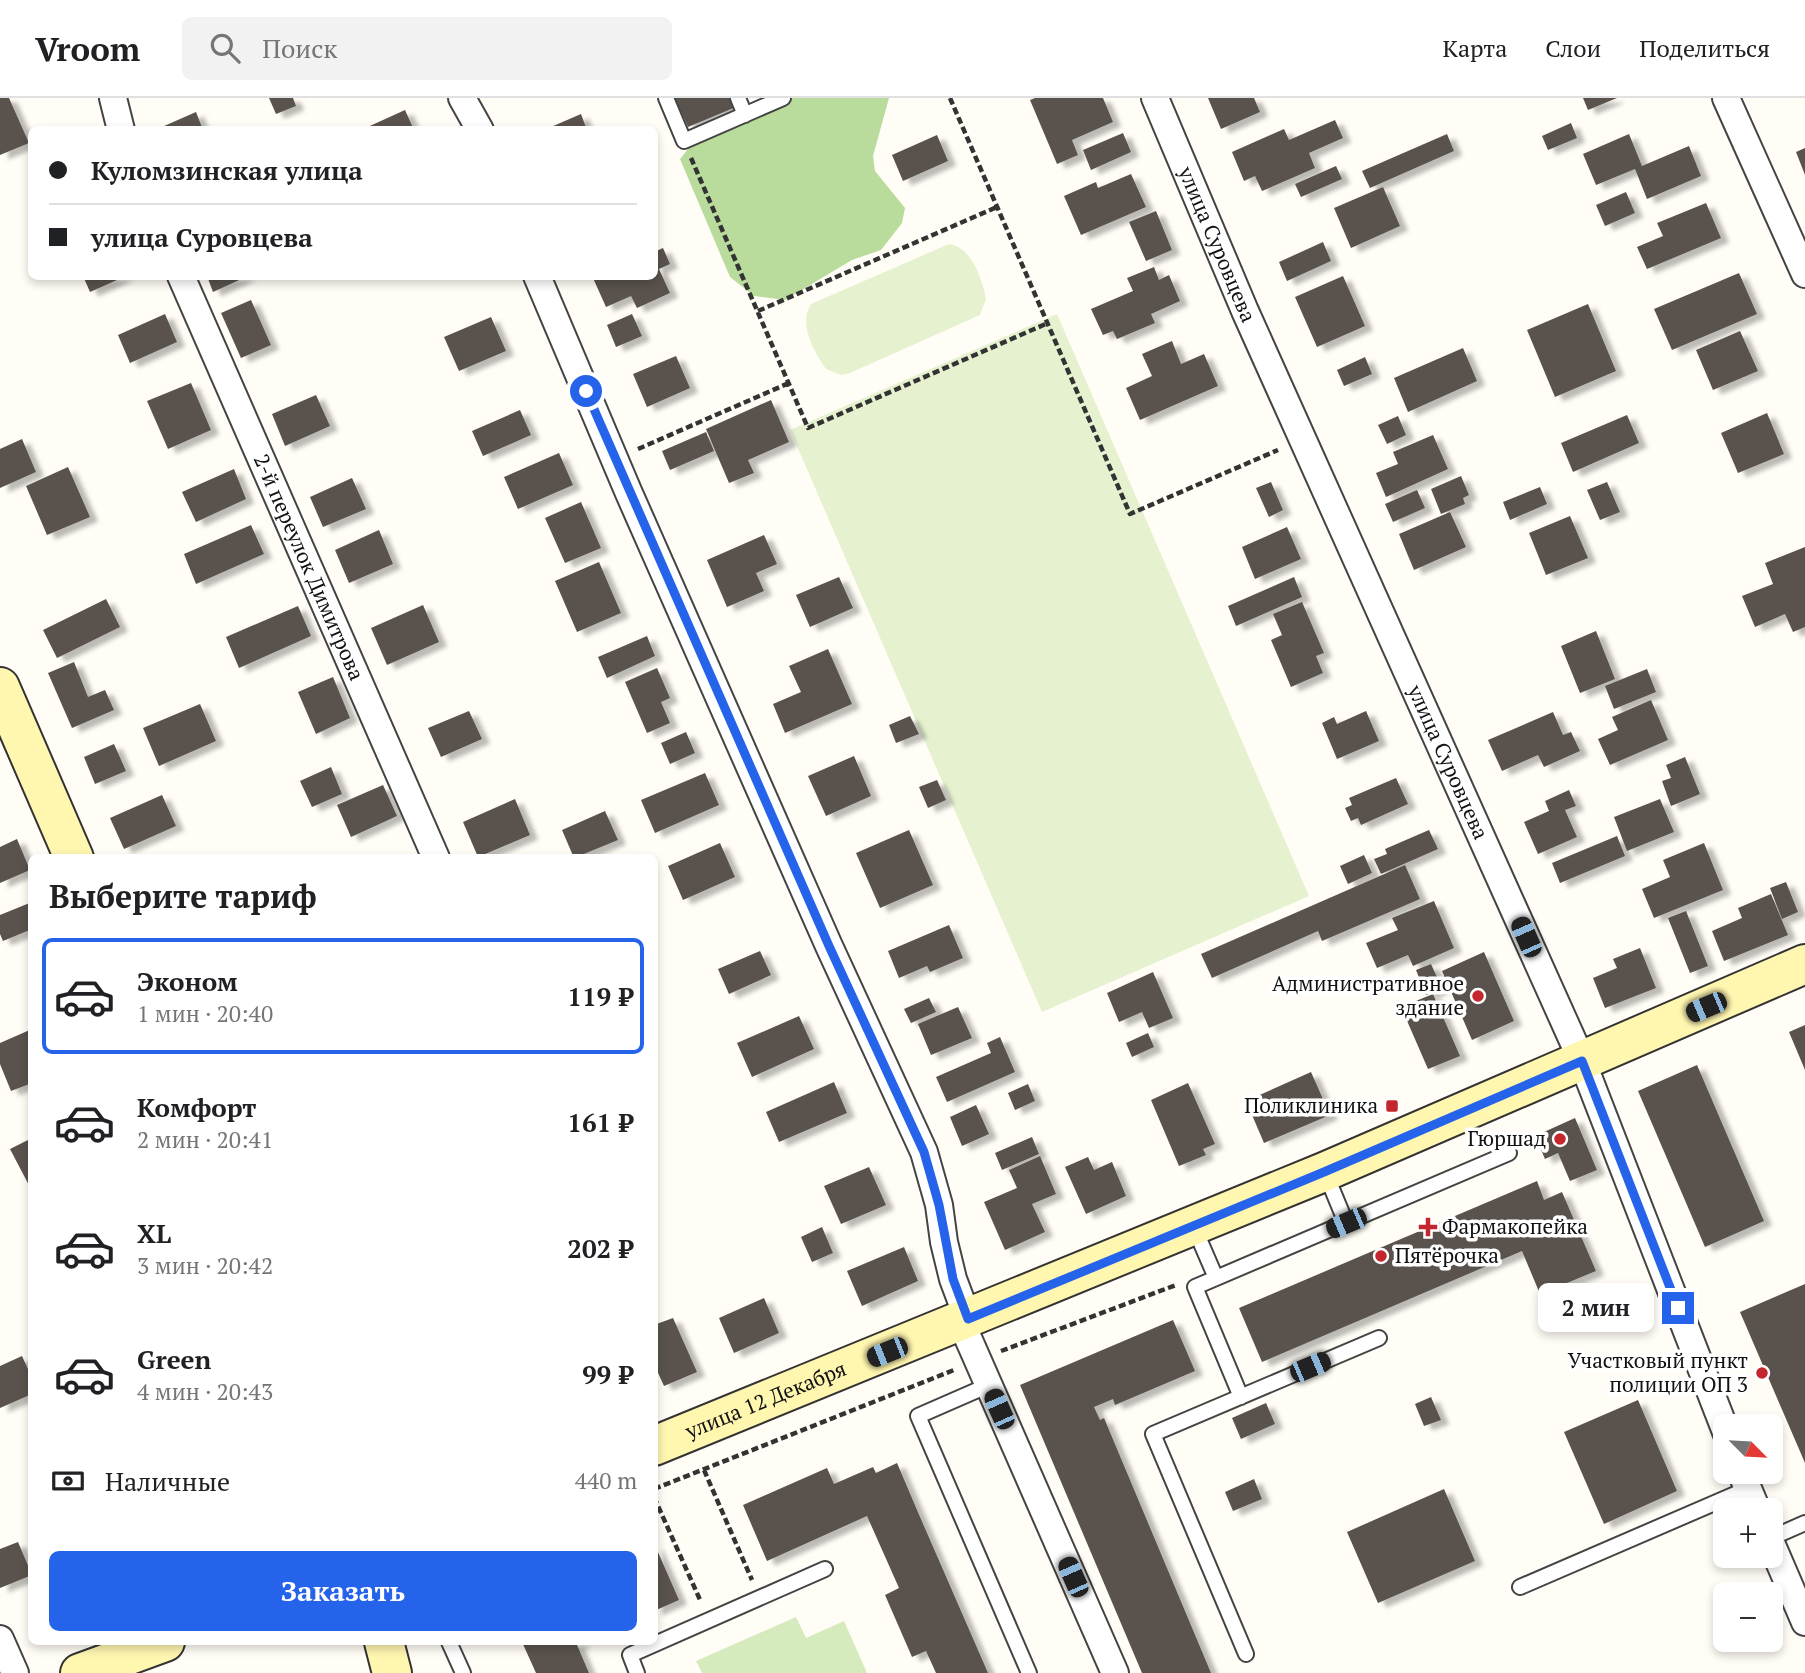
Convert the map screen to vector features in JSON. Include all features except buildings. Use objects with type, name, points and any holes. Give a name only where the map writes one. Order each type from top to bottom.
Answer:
[{"type":"main road","points":[[0,687],[72,854]]},
{"type":"main road","name":"улица 12 Декабря","points":[[671,1440],[1324,1172],[1805,964]]},
{"type":"main road","points":[[80,1673],[157,1645]]},
{"type":"main road","points":[[385,1645],[392,1673]]},
{"type":"street","points":[[113,98],[120,126]]},
{"type":"street","points":[[462,98],[478,126]]},
{"type":"street","name":"улица Суровцева","points":[[1155,98],[1245,311],[1582,1061],[1719,1414]]},
{"type":"street","points":[[1726,98],[1805,274]]},
{"type":"street","name":"2-й переулок Димитрова","points":[[183,280],[434,854]]},
{"type":"street","points":[[539,280],[829,946],[924,1152],[939,1205],[953,1279],[978,1360],[1115,1673]]},
{"type":"street","points":[[1782,1568],[1805,1622]]},
{"type":"street","points":[[0,1639],[15,1673]]},
{"type":"lane","points":[[666,98],[684,141],[783,98]]},
{"type":"lane","points":[[737,98],[745,115]]},
{"type":"lane","points":[[1241,1396],[1195,1287],[1509,1153]]},
{"type":"lane","points":[[1324,1172],[1346,1223]]},
{"type":"lane","points":[[1193,1226],[1216,1278]]},
{"type":"lane","points":[[1246,1654],[1153,1434],[1379,1338]]},
{"type":"lane","points":[[989,1385],[918,1416],[1029,1673]]},
{"type":"lane","points":[[1520,1587],[1748,1490]]},
{"type":"lane","points":[[1783,1535],[1805,1523]]},
{"type":"lane","points":[[658,1642],[825,1569]]},
{"type":"lane","points":[[450,1645],[463,1673]]},
{"type":"lane","points":[[637,1673],[629,1655],[652,1645]]},
{"type":"path","points":[[950,98],[1130,514],[1303,440]]},
{"type":"path","points":[[684,141],[808,428],[1048,323]]},
{"type":"path","points":[[758,311],[998,207]]},
{"type":"path","points":[[615,459],[789,383]]},
{"type":"path","points":[[658,1487],[1175,1285],[1195,1287]]},
{"type":"path","points":[[671,1440],[704,1469],[759,1598]]},
{"type":"path","points":[[658,1506],[708,1620]]},
{"type":"green space","points":[[760,98],[889,98],[873,156],[875,171],[905,208],[902,223],[881,250],[852,260],[785,300],[754,296],[730,277],[680,159],[692,144],[760,101]]},
{"type":"green space","points":[[949,244],[957,246],[970,257],[979,274],[986,299],[980,315],[850,373],[841,375],[826,369],[809,337],[806,320],[811,304]]},
{"type":"green space","points":[[1057,314],[1309,896],[1042,1012],[790,430]]},
{"type":"green space","points":[[796,1617],[806,1638],[844,1621],[867,1673],[702,1673],[696,1661]]},
{"type":"place","name":"Административное здание","points":[[1478,996]]},
{"type":"place","name":"Поликлиника","points":[[1392,1106]]},
{"type":"place","name":"Гюршад","points":[[1560,1139]]},
{"type":"place","name":"Фармакопейка","points":[[1428,1227]]},
{"type":"place","name":"Пятёрочка","points":[[1381,1256]]},
{"type":"place","name":"Участковый пункт полиции ОП 3","points":[[1762,1373]]},
{"type":"route","points":[[586,391],[829,946],[924,1152],[939,1205],[953,1279],[968,1319],[1324,1172],[1582,1061],[1678,1308]]}]
